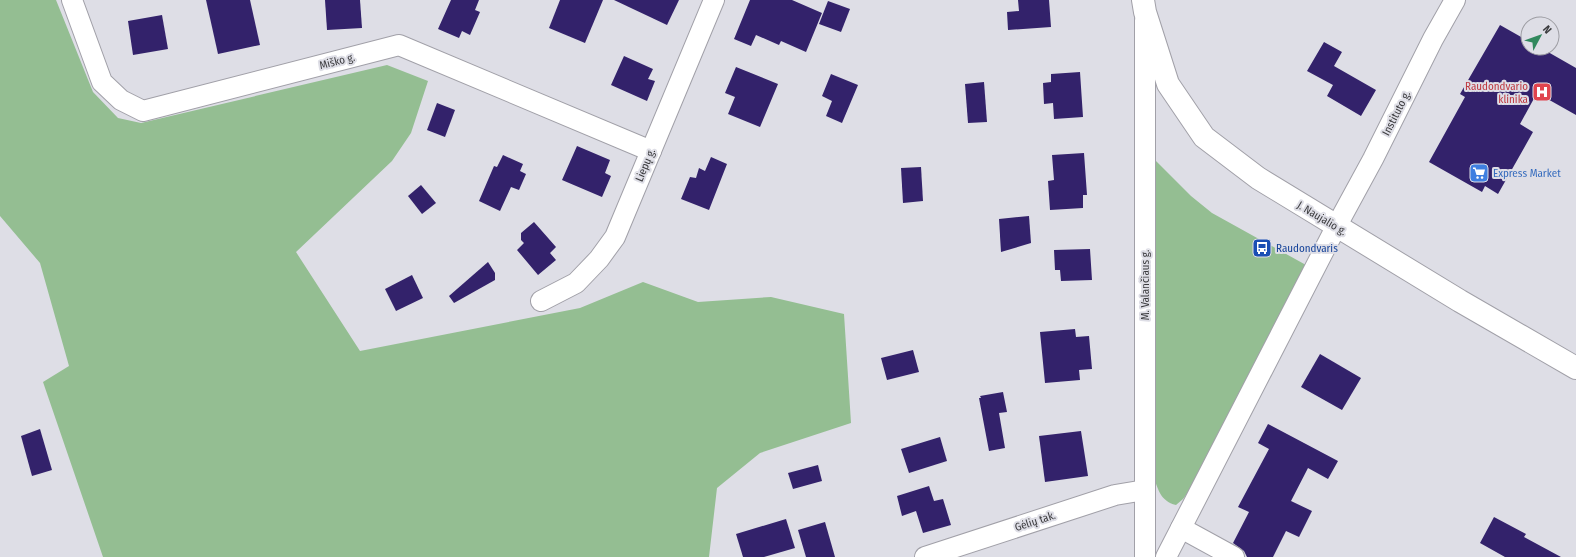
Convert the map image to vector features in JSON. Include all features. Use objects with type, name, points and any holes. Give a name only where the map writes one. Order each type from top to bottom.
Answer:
[{"type":"main road","name":"J. Naujalio g.","points":[[1144,6],[1168,84],[1204,137],[1258,178],[1576,368]]},
{"type":"street","name":"Miško g.","points":[[72,0],[102,82],[121,100],[143,111],[400,45],[651,151]]},
{"type":"street","name":"Liepų g.","points":[[541,302],[576,283],[600,259],[615,237],[714,0]]},
{"type":"street","name":"Instituto g.","points":[[1166,557],[1336,226],[1373,159],[1433,39],[1455,0]]},
{"type":"street","name":"M. Valančiaus g.","points":[[1144,6],[1144,557]]},
{"type":"street","name":"Gėlių tak.","points":[[925,557],[1115,495],[1145,490]]},
{"type":"street","points":[[1181,528],[1234,557]]},
{"type":"green space","points":[[0,0],[56,0],[93,92],[118,118],[141,123],[387,65],[428,81],[411,133],[392,161],[296,252],[360,351],[580,308],[643,282],[698,302],[771,297],[844,314],[851,423],[760,453],[717,488],[709,557],[103,557],[43,382],[69,366],[40,263],[0,216]]},
{"type":"green space","points":[[1156,161],[1191,196],[1212,213],[1306,265],[1189,491],[1176,505],[1166,501],[1160,494],[1153,475],[1154,163]]},
{"type":"building","points":[[206,0],[250,0],[260,45],[218,54]]},
{"type":"building","points":[[325,0],[360,0],[362,28],[327,30]]},
{"type":"building","points":[[451,0],[479,0],[475,10],[480,12],[470,35],[462,31],[459,38],[438,29]]},
{"type":"building","points":[[560,0],[603,0],[585,43],[549,28]]},
{"type":"building","points":[[614,0],[679,0],[667,25]]},
{"type":"building","points":[[750,0],[792,0],[822,13],[806,52],[781,41],[779,45],[756,35],[751,46],[734,39]]},
{"type":"building","points":[[1018,0],[1049,0],[1051,27],[1008,30],[1007,12],[1019,11]]},
{"type":"building","points":[[828,1],[850,9],[841,32],[819,24]]},
{"type":"building","points":[[162,15],[168,49],[133,55],[128,21]]},
{"type":"building","points":[[1500,25],[1520,36],[1520,56],[1555,56],[1576,68],[1576,115],[1537,93],[1520,124],[1533,132],[1498,194],[1485,186],[1482,192],[1429,162],[1465,97],[1460,94]]},
{"type":"building","points":[[1324,42],[1342,52],[1334,66],[1376,90],[1361,116],[1327,96],[1333,85],[1307,71]]},
{"type":"building","points":[[624,56],[653,69],[648,79],[655,81],[647,101],[611,85]]},
{"type":"building","points":[[736,67],[778,84],[760,127],[728,114],[735,97],[725,93]]},
{"type":"building","points":[[1080,72],[1083,117],[1054,119],[1053,103],[1044,104],[1043,83],[1051,82],[1051,74]]},
{"type":"building","points":[[831,74],[858,85],[842,123],[826,116],[832,101],[822,96]]},
{"type":"building","points":[[984,82],[987,122],[968,123],[965,84]]},
{"type":"building","points":[[437,103],[455,110],[445,137],[427,130]]},
{"type":"building","points":[[577,146],[610,160],[605,173],[611,176],[602,197],[562,180]]},
{"type":"building","points":[[1084,153],[1087,195],[1083,195],[1083,208],[1050,210],[1048,181],[1054,180],[1052,155]]},
{"type":"building","points":[[503,155],[523,164],[520,171],[526,174],[519,190],[511,187],[500,211],[479,201],[494,166],[497,167]]},
{"type":"building","points":[[711,157],[727,164],[709,210],[681,199],[690,177],[696,178],[699,168],[705,171]]},
{"type":"building","points":[[921,167],[923,201],[903,203],[901,168]]},
{"type":"building","points":[[421,185],[436,203],[422,214],[408,196]]},
{"type":"building","points":[[1029,216],[1031,243],[1001,252],[999,219]]},
{"type":"building","points":[[534,222],[556,247],[550,253],[556,260],[538,275],[517,250],[524,243],[521,240],[521,233]]},
{"type":"building","points":[[1090,249],[1092,280],[1061,281],[1060,270],[1055,270],[1054,250]]},
{"type":"building","points":[[488,262],[495,273],[495,280],[454,303],[449,296]]},
{"type":"building","points":[[412,275],[423,298],[396,311],[385,289]]},
{"type":"building","points":[[1075,329],[1076,337],[1089,336],[1092,369],[1079,370],[1080,380],[1045,383],[1040,332]]},
{"type":"building","points":[[913,350],[919,372],[887,380],[881,358]]},
{"type":"building","points":[[1320,354],[1361,378],[1342,410],[1301,387]]},
{"type":"building","points":[[1003,392],[1007,412],[999,413],[1005,448],[989,451],[979,398],[981,398],[980,396]]},
{"type":"building","points":[[1268,424],[1338,461],[1328,479],[1308,468],[1291,501],[1312,511],[1299,537],[1286,531],[1273,557],[1247,557],[1244,551],[1233,543],[1249,512],[1238,507],[1269,449],[1258,443]]},
{"type":"building","points":[[40,429],[52,470],[32,476],[21,436]]},
{"type":"building","points":[[1081,431],[1088,476],[1045,482],[1039,436]]},
{"type":"building","points":[[940,437],[947,461],[909,473],[901,449]]},
{"type":"building","points":[[818,465],[822,481],[793,489],[788,473]]},
{"type":"building","points":[[929,486],[934,501],[943,499],[951,525],[923,533],[916,511],[902,516],[897,496]]},
{"type":"building","points":[[1494,517],[1526,534],[1524,537],[1561,557],[1505,557],[1480,543]]},
{"type":"building","points":[[786,519],[795,548],[764,557],[743,557],[736,534]]},
{"type":"building","points":[[825,522],[835,557],[806,557],[798,530]]},
{"type":"place","name":"Raudondvario klinika","points":[[1542,92]]},
{"type":"place","name":"Express Market","points":[[1479,173]]},
{"type":"place","name":"Raudondvaris","points":[[1262,248]]}]
